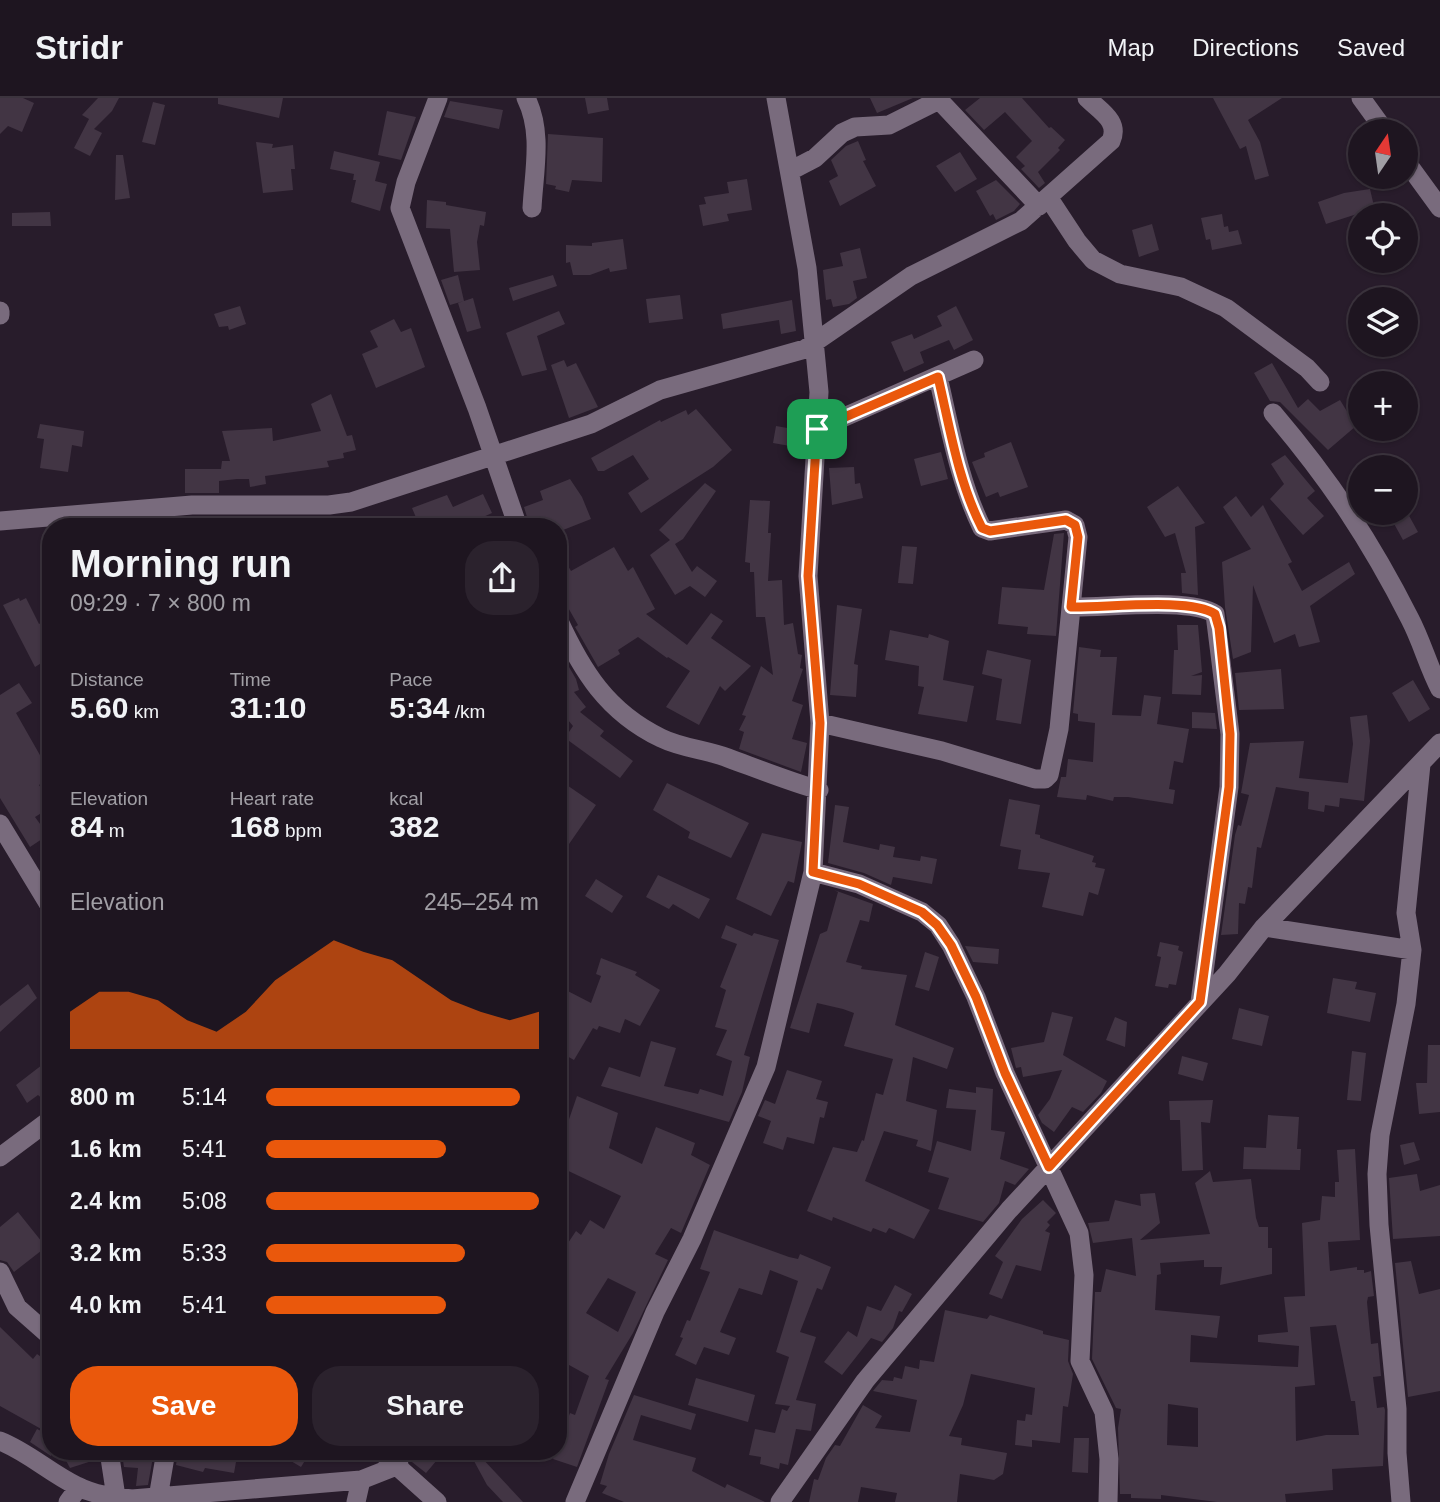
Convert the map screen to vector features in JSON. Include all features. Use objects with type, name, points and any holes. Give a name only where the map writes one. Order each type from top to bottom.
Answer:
[{"type":"street","points":[[438,98],[406,182],[400,208],[515,518]]},
{"type":"street","points":[[526,98],[536,129],[532,208]]},
{"type":"street","points":[[575,1502],[639,1350],[692,1239],[766,1067],[813,872],[819,790],[820,723],[808,576],[819,392],[807,268],[776,98]]},
{"type":"street","points":[[0,521],[192,505],[329,505],[351,502],[591,424],[660,390],[805,349],[911,276],[1021,221],[1044,202],[1104,148],[1115,132],[1114,125],[1087,98]]},
{"type":"street","points":[[1361,98],[1376,119]]},
{"type":"street","points":[[790,171],[815,158],[842,133],[855,127],[889,125],[939,100],[1044,202],[1093,260],[1120,274],[1181,287],[1226,308],[1307,368],[1320,382]]},
{"type":"street","points":[[1418,178],[1440,208]]},
{"type":"street","points":[[817,429],[974,360]]},
{"type":"street","points":[[820,723],[917,744],[1035,779],[1045,779],[1049,775],[1059,729],[1078,537],[1075,525],[1066,520],[990,531],[982,528],[970,504],[938,377]]},
{"type":"street","points":[[1273,412],[1310,457],[1368,540],[1413,623],[1440,689]]},
{"type":"street","points":[[1071,607],[1178,605],[1206,608],[1215,614],[1230,734],[1229,787],[1200,1002]]},
{"type":"street","points":[[567,662],[621,711],[663,739],[728,758],[819,790]]},
{"type":"street","points":[[780,1502],[865,1381],[1049,1167],[1227,974],[1264,928],[1440,743]]},
{"type":"street","points":[[1401,1502],[1397,1453],[1398,1409],[1379,1225],[1377,1174],[1380,1135],[1406,1004],[1412,950],[1406,913],[1421,764]]},
{"type":"street","points":[[0,824],[42,893]]},
{"type":"street","points":[[813,872],[859,884],[922,912],[937,925],[951,945],[976,997],[1005,1073],[1079,1233],[1084,1275],[1080,1361],[1104,1412],[1109,1459],[1108,1502]]},
{"type":"street","points":[[1264,928],[1412,950]]},
{"type":"street","points":[[0,1157],[42,1126]]},
{"type":"street","points":[[0,1272],[17,1307],[42,1329]]},
{"type":"street","points":[[0,1441],[14,1447],[74,1495],[158,1498],[361,1480],[399,1465]]},
{"type":"street","points":[[110,1460],[116,1497]]},
{"type":"street","points":[[158,1498],[164,1460]]},
{"type":"street","points":[[392,1460],[437,1502]]},
{"type":"street","points":[[356,1502],[361,1480]]},
{"type":"building","points":[[0,98],[23,98],[34,103],[22,132],[8,126],[0,134]]},
{"type":"building","points":[[98,98],[119,98],[112,111],[94,129],[102,133],[90,156],[74,148],[89,119],[82,115]]},
{"type":"building","points":[[218,98],[283,98],[279,118],[218,104]]},
{"type":"building","points":[[585,98],[607,98],[609,110],[588,114]]},
{"type":"building","points":[[870,98],[913,98],[877,113]]},
{"type":"building","points":[[980,98],[1022,98],[1049,128],[1065,140],[1058,148],[1060,150],[1038,172],[1045,183],[1039,188],[1021,169],[1025,166],[1016,157],[1032,141],[1005,112],[984,130],[965,110]]},
{"type":"building","points":[[1213,98],[1282,98],[1248,120],[1260,142],[1269,176],[1255,180],[1246,146],[1240,149]]},
{"type":"building","points":[[450,101],[503,110],[499,129],[444,117]]},
{"type":"building","points":[[153,102],[165,105],[155,145],[142,142]]},
{"type":"building","points":[[387,111],[416,117],[401,160],[378,155]]},
{"type":"building","points":[[548,134],[603,138],[602,182],[572,180],[569,192],[546,184]]},
{"type":"building","points":[[858,141],[866,160],[863,161],[876,186],[840,206],[829,181],[838,176],[831,160],[846,146]]},
{"type":"building","points":[[256,142],[273,144],[272,148],[293,145],[293,190],[263,193]]},
{"type":"building","points":[[334,151],[380,162],[375,181],[387,184],[380,211],[351,202],[356,180],[353,180],[354,174],[330,169]]},
{"type":"building","points":[[960,152],[977,179],[955,192],[936,166]]},
{"type":"building","points":[[116,155],[123,155],[130,198],[115,200]]},
{"type":"building","points":[[747,179],[752,210],[727,214],[729,221],[703,226],[699,205],[706,204],[704,197],[729,193],[727,182]]},
{"type":"building","points":[[996,180],[1020,204],[1014,211],[996,220],[993,214],[990,216],[976,191]]},
{"type":"building","points":[[1370,189],[1373,203],[1348,203],[1348,217],[1326,224],[1318,202],[1344,193]]},
{"type":"building","points":[[427,200],[486,212],[484,226],[480,225],[477,242],[480,270],[454,272],[450,229],[426,228]]},
{"type":"building","points":[[50,212],[51,226],[12,226],[12,213]]},
{"type":"building","points":[[1222,214],[1224,227],[1228,226],[1229,232],[1238,230],[1242,244],[1212,250],[1210,239],[1206,240],[1201,218]]},
{"type":"building","points":[[1152,224],[1159,250],[1139,257],[1132,230]]},
{"type":"building","points":[[623,239],[627,269],[610,272],[609,268],[590,275],[573,275],[570,262],[566,263],[566,245],[592,246],[592,243]]},
{"type":"building","points":[[860,248],[867,278],[853,281],[857,298],[849,304],[833,307],[831,299],[826,300],[823,270],[843,266],[840,253]]},
{"type":"building","points":[[458,275],[464,301],[450,305],[441,280]]},
{"type":"building","points":[[553,275],[557,286],[513,301],[509,288]]},
{"type":"building","points":[[680,295],[683,319],[649,323],[646,299]]},
{"type":"building","points":[[473,298],[481,328],[467,332],[458,303]]},
{"type":"building","points":[[792,300],[796,331],[781,334],[779,320],[723,329],[721,314]]},
{"type":"building","points":[[240,306],[246,324],[229,330],[228,326],[219,327],[214,314]]},
{"type":"building","points":[[956,306],[973,340],[954,350],[949,340],[920,352],[924,363],[904,372],[891,342],[912,334],[914,339],[942,326],[937,316]]},
{"type":"building","points":[[559,311],[565,324],[537,336],[547,370],[522,376],[506,333]]},
{"type":"building","points":[[394,319],[401,332],[411,328],[425,367],[376,388],[362,354],[378,347],[370,331]]},
{"type":"building","points":[[564,360],[567,367],[576,363],[598,407],[569,418],[551,365]]},
{"type":"building","points":[[1272,363],[1298,408],[1308,399],[1320,411],[1340,400],[1348,413],[1348,433],[1328,450],[1280,402],[1270,401],[1254,373]]},
{"type":"building","points":[[331,394],[347,436],[352,435],[356,450],[343,453],[344,458],[327,461],[329,467],[265,476],[266,484],[250,487],[249,479],[219,481],[219,493],[185,493],[185,469],[221,469],[222,461],[230,461],[222,431],[272,428],[273,441],[321,431],[311,404]]},
{"type":"building","points":[[696,409],[732,450],[713,467],[641,513],[628,493],[649,479],[633,455],[604,471],[598,471],[591,458],[660,420],[661,422],[686,410],[688,415]]},
{"type":"building","points":[[40,424],[84,431],[82,447],[72,445],[68,472],[40,468],[44,439],[37,438]]},
{"type":"building","points":[[776,426],[793,429],[790,446],[773,443]]},
{"type":"building","points":[[1011,442],[1028,487],[1000,497],[998,492],[986,497],[972,462],[985,457],[984,453]]},
{"type":"building","points":[[941,452],[948,479],[921,486],[914,459]]},
{"type":"building","points":[[1285,455],[1315,491],[1307,498],[1324,516],[1303,535],[1270,499],[1284,484],[1271,464]]},
{"type":"building","points":[[854,467],[855,484],[860,483],[863,498],[832,505],[829,468]]},
{"type":"building","points":[[570,479],[582,497],[591,519],[567,528],[567,518],[527,518],[524,507],[543,500],[540,491]]},
{"type":"building","points":[[705,483],[716,491],[683,539],[675,544],[692,572],[697,566],[717,581],[705,597],[690,586],[675,595],[650,555],[670,540],[659,530]]},
{"type":"building","points":[[1178,486],[1205,523],[1195,527],[1198,595],[1182,593],[1181,573],[1186,573],[1175,533],[1165,537],[1147,507]]},
{"type":"building","points":[[483,494],[492,513],[481,518],[416,518],[412,508],[447,495],[453,507]]},
{"type":"building","points":[[1236,496],[1251,517],[1263,505],[1292,562],[1288,564],[1302,591],[1349,562],[1355,574],[1310,606],[1320,642],[1299,647],[1295,634],[1274,643],[1253,585],[1251,652],[1233,659],[1222,562],[1251,549],[1223,507]]},
{"type":"building","points":[[750,500],[770,501],[768,581],[782,580],[784,625],[793,623],[798,654],[802,655],[800,668],[803,669],[792,701],[803,705],[792,739],[807,743],[801,772],[739,749],[744,732],[739,730],[746,716],[742,715],[761,666],[773,675],[765,617],[756,617],[754,572],[750,572],[750,563],[745,562]]},
{"type":"building","points":[[1395,525],[1414,525],[1418,532],[1403,540]]},
{"type":"building","points":[[1064,533],[1056,636],[1027,634],[1028,627],[998,624],[1002,587],[1044,590],[1054,534]]},
{"type":"building","points":[[902,546],[917,547],[913,584],[898,583]]},
{"type":"building","points":[[614,547],[628,571],[633,567],[655,609],[646,614],[687,645],[711,613],[723,621],[711,638],[751,666],[725,691],[720,686],[699,725],[666,707],[690,671],[638,637],[618,650],[620,654],[598,667],[575,627],[578,625],[567,606],[567,564],[571,571]]},
{"type":"building","points":[[26,598],[39,624],[42,622],[42,663],[35,667],[3,605]]},
{"type":"building","points":[[837,605],[862,609],[854,664],[858,665],[856,697],[830,695]]},
{"type":"building","points":[[1177,625],[1198,625],[1202,672],[1191,676],[1202,675],[1201,695],[1172,694],[1174,650],[1178,650]]},
{"type":"building","points":[[890,630],[928,638],[929,634],[949,641],[943,680],[974,686],[967,722],[918,714],[924,687],[918,686],[919,666],[885,660]]},
{"type":"building","points":[[1079,647],[1101,650],[1100,657],[1117,657],[1112,715],[1141,716],[1144,695],[1161,697],[1157,724],[1189,729],[1183,763],[1174,761],[1169,789],[1175,790],[1173,804],[1128,797],[1114,797],[1113,801],[1087,795],[1086,800],[1057,797],[1061,777],[1066,777],[1068,759],[1093,762],[1095,723],[1078,721],[1078,714],[1073,713]]},
{"type":"building","points":[[987,650],[1031,660],[1021,724],[996,720],[1002,679],[982,674]]},
{"type":"building","points":[[567,664],[579,690],[574,692],[586,707],[580,712],[604,731],[600,736],[633,761],[620,778],[567,739],[573,726],[567,719]]},
{"type":"building","points":[[1281,669],[1284,709],[1239,710],[1235,673]]},
{"type":"building","points":[[1413,680],[1430,709],[1409,722],[1392,693]]},
{"type":"building","points":[[19,683],[32,703],[16,713],[42,759],[42,783],[39,785],[42,789],[42,813],[35,817],[42,827],[42,839],[30,847],[0,798],[0,695]]},
{"type":"building","points":[[1192,712],[1215,713],[1217,729],[1192,728]]},
{"type":"building","points":[[1367,715],[1370,741],[1364,801],[1340,798],[1339,807],[1325,805],[1324,812],[1308,809],[1309,792],[1276,787],[1261,848],[1257,847],[1252,888],[1248,887],[1245,904],[1239,903],[1238,934],[1221,935],[1235,835],[1238,825],[1241,826],[1249,795],[1241,793],[1250,743],[1304,741],[1299,778],[1348,783],[1353,744],[1350,717]]},
{"type":"building","points":[[667,783],[749,823],[731,858],[688,838],[690,832],[653,810]]},
{"type":"building","points":[[567,785],[596,805],[567,847]]},
{"type":"building","points":[[1009,799],[1040,805],[1035,834],[1094,856],[1092,862],[1096,863],[1095,867],[1105,869],[1098,895],[1089,892],[1083,916],[1042,907],[1050,873],[1018,869],[1021,850],[1000,846]]},
{"type":"building","points":[[835,805],[849,807],[843,842],[879,850],[880,844],[895,847],[893,857],[920,861],[921,856],[937,859],[932,884],[893,877],[891,885],[864,873],[828,863]]},
{"type":"building","points":[[762,833],[802,842],[794,883],[788,881],[771,916],[736,899]]},
{"type":"building","points":[[658,875],[710,899],[699,919],[673,904],[669,909],[646,897]]},
{"type":"building","points":[[596,879],[623,896],[612,913],[585,896]]},
{"type":"building","points":[[834,890],[873,904],[869,922],[860,920],[846,962],[862,966],[861,969],[907,975],[895,1025],[954,1048],[947,1069],[913,1057],[906,1101],[937,1110],[931,1151],[916,1146],[918,1140],[884,1131],[865,1181],[930,1210],[914,1239],[889,1228],[886,1233],[873,1228],[871,1232],[833,1217],[832,1221],[807,1211],[833,1147],[857,1152],[862,1140],[864,1141],[876,1093],[883,1095],[893,1059],[844,1046],[854,1013],[843,1009],[817,1003],[809,1033],[790,1028],[820,934],[827,931],[838,892]]},
{"type":"building","points":[[726,925],[752,936],[754,933],[779,940],[744,1055],[750,1057],[742,1092],[729,1122],[601,1086],[609,1067],[640,1077],[651,1041],[676,1048],[664,1086],[698,1094],[700,1089],[723,1096],[732,1061],[716,1055],[727,1030],[715,1027],[726,990],[720,987],[737,944],[721,938]]},
{"type":"building","points":[[1160,942],[1179,946],[1178,950],[1183,952],[1176,985],[1169,984],[1168,988],[1155,986],[1161,957],[1157,956]]},
{"type":"building","points":[[965,946],[999,949],[998,964],[973,962]]},
{"type":"building","points":[[925,952],[939,957],[929,991],[915,987]]},
{"type":"building","points":[[601,958],[637,972],[635,975],[660,990],[640,1026],[625,1019],[620,1033],[599,1026],[597,1030],[593,1028],[574,1060],[567,1056],[567,991],[591,1003],[601,976],[596,974]]},
{"type":"building","points":[[1333,978],[1357,982],[1355,989],[1376,993],[1370,1022],[1327,1013]]},
{"type":"building","points":[[28,984],[37,998],[0,1032],[0,1006]]},
{"type":"building","points":[[1239,1008],[1269,1016],[1262,1046],[1232,1039]]},
{"type":"building","points":[[1052,1012],[1073,1017],[1063,1055],[1107,1081],[1101,1093],[1083,1112],[1072,1107],[1054,1132],[1042,1123],[1038,1115],[1050,1099],[1062,1070],[1023,1077],[1021,1067],[1016,1068],[1011,1048],[1044,1042]]},
{"type":"building","points":[[1115,1017],[1127,1022],[1125,1047],[1106,1040]]},
{"type":"building","points":[[1428,1045],[1440,1045],[1440,1112],[1419,1114],[1416,1083],[1427,1083]]},
{"type":"building","points":[[1352,1051],[1366,1053],[1361,1101],[1347,1100]]},
{"type":"building","points":[[1182,1056],[1208,1063],[1203,1081],[1178,1074]]},
{"type":"building","points":[[42,1065],[42,1098],[38,1095],[27,1103],[16,1085]]},
{"type":"building","points":[[787,1070],[822,1081],[816,1099],[828,1102],[824,1118],[820,1117],[814,1144],[787,1137],[783,1150],[763,1143],[771,1121],[758,1116],[765,1100],[775,1104]]},
{"type":"building","points":[[976,1087],[993,1089],[991,1130],[1005,1132],[1000,1159],[1029,1169],[1015,1185],[1005,1181],[999,1203],[983,1222],[938,1209],[949,1178],[928,1172],[937,1141],[971,1151],[976,1110],[946,1108],[949,1089],[976,1093]]},
{"type":"building","points":[[577,1096],[618,1113],[609,1148],[642,1164],[656,1127],[695,1143],[691,1155],[710,1165],[681,1233],[671,1228],[655,1254],[668,1260],[633,1333],[605,1379],[609,1380],[577,1467],[556,1460],[567,1460],[567,1421],[570,1413],[575,1415],[589,1376],[567,1364],[567,1244],[576,1231],[581,1235],[590,1220],[604,1229],[621,1196],[567,1170],[567,1125]],"holes":[[[608,1278],[636,1292],[618,1332],[586,1313]]]},
{"type":"building","points":[[1213,1100],[1210,1123],[1201,1122],[1203,1170],[1182,1171],[1180,1120],[1170,1120],[1169,1101]]},
{"type":"building","points":[[1268,1115],[1299,1117],[1297,1149],[1301,1149],[1300,1170],[1243,1169],[1244,1147],[1266,1148]]},
{"type":"building","points":[[1414,1142],[1420,1160],[1404,1165],[1400,1145]]},
{"type":"building","points":[[1355,1149],[1360,1240],[1328,1242],[1330,1271],[1357,1267],[1357,1270],[1364,1270],[1364,1273],[1371,1271],[1374,1296],[1368,1297],[1367,1302],[1371,1344],[1378,1343],[1381,1376],[1373,1377],[1377,1408],[1384,1407],[1385,1410],[1383,1466],[1332,1469],[1333,1490],[1285,1494],[1286,1502],[1217,1502],[1161,1495],[1161,1499],[1131,1498],[1131,1494],[1120,1494],[1118,1428],[1121,1409],[1116,1408],[1092,1359],[1095,1292],[1101,1292],[1106,1269],[1136,1276],[1132,1238],[1093,1243],[1088,1223],[1109,1221],[1115,1200],[1141,1206],[1140,1194],[1155,1193],[1160,1223],[1140,1240],[1210,1234],[1195,1183],[1210,1171],[1213,1182],[1251,1179],[1259,1227],[1268,1227],[1268,1248],[1272,1248],[1272,1274],[1220,1285],[1222,1267],[1204,1267],[1204,1260],[1160,1263],[1161,1274],[1157,1275],[1155,1310],[1220,1316],[1217,1338],[1191,1335],[1190,1362],[1298,1367],[1299,1346],[1258,1342],[1258,1335],[1288,1332],[1284,1297],[1305,1296],[1302,1223],[1320,1220],[1322,1196],[1335,1197],[1335,1182],[1339,1182],[1337,1150]],"holes":[[[1336,1325],[1351,1401],[1355,1401],[1359,1435],[1326,1435],[1296,1441],[1295,1387],[1315,1385],[1310,1327]],[[1168,1404],[1198,1408],[1198,1447],[1167,1445]]]},
{"type":"building","points":[[1417,1174],[1420,1191],[1440,1185],[1440,1236],[1393,1239],[1389,1178]]},
{"type":"building","points":[[1043,1200],[1056,1213],[1047,1222],[1050,1225],[1045,1231],[1050,1233],[1041,1271],[1016,1265],[1002,1299],[989,1294],[1003,1262],[995,1256],[1022,1219]]},
{"type":"building","points":[[18,1212],[42,1242],[42,1250],[14,1272],[7,1262],[0,1260],[0,1227]]},
{"type":"building","points":[[714,1230],[789,1257],[798,1259],[800,1254],[831,1267],[822,1290],[817,1288],[800,1332],[816,1337],[796,1400],[816,1404],[811,1431],[796,1429],[788,1465],[780,1463],[779,1469],[760,1464],[761,1457],[749,1455],[755,1429],[775,1433],[782,1409],[787,1411],[790,1406],[775,1404],[789,1357],[776,1352],[798,1281],[770,1270],[762,1295],[739,1288],[720,1332],[736,1338],[729,1355],[704,1347],[696,1365],[675,1355],[687,1320],[690,1321],[710,1272],[700,1269]]},
{"type":"building","points":[[1411,1261],[1419,1294],[1440,1289],[1440,1391],[1408,1397],[1395,1263]]},
{"type":"building","points":[[895,1285],[912,1294],[882,1342],[871,1338],[842,1375],[824,1362],[848,1331],[857,1337],[867,1306],[881,1311]]},
{"type":"building","points":[[945,1310],[987,1319],[990,1315],[1043,1331],[1043,1334],[1069,1340],[1068,1361],[1073,1374],[1068,1407],[1063,1406],[1060,1443],[1032,1440],[1032,1447],[1015,1445],[1017,1420],[1025,1421],[1026,1414],[1032,1415],[1035,1388],[971,1374],[963,1405],[949,1436],[962,1438],[961,1445],[1007,1453],[1003,1474],[994,1480],[960,1474],[957,1502],[895,1502],[897,1493],[861,1487],[858,1502],[809,1502],[814,1479],[818,1480],[826,1458],[835,1445],[840,1446],[863,1405],[882,1416],[875,1428],[910,1432],[917,1400],[873,1391],[882,1380],[893,1381],[894,1377],[902,1379],[905,1366],[919,1369],[920,1360],[934,1362]]},
{"type":"building","points":[[0,1327],[33,1359],[37,1354],[42,1358],[42,1429],[0,1406]]},
{"type":"building","points":[[696,1378],[755,1395],[748,1422],[688,1405]]},
{"type":"building","points":[[634,1395],[696,1414],[691,1430],[641,1415],[633,1440],[696,1458],[692,1471],[725,1488],[727,1484],[765,1502],[624,1502],[602,1493],[607,1486],[600,1484],[609,1454]]},
{"type":"building","points":[[37,1429],[42,1432],[42,1450],[30,1442]]},
{"type":"building","points":[[1074,1438],[1089,1438],[1088,1473],[1072,1472]]},
{"type":"building","points":[[66,1460],[95,1460],[70,1468]]},
{"type":"building","points":[[123,1460],[152,1460],[148,1485],[136,1486],[138,1468],[124,1467]]},
{"type":"building","points":[[177,1460],[236,1460],[234,1473],[205,1468],[203,1472],[176,1465]]},
{"type":"building","points":[[289,1460],[305,1460],[301,1467]]},
{"type":"building","points":[[409,1460],[437,1460],[426,1473]]},
{"type":"building","points":[[484,1460],[523,1502],[503,1502],[487,1485],[474,1461]]},
{"type":"route","points":[[938,377],[970,504],[982,528],[990,531],[1066,520],[1075,525],[1078,537],[1071,607],[1178,605],[1206,608],[1215,614],[1219,628],[1230,734],[1229,787],[1200,1002],[1049,1167],[1005,1073],[976,997],[951,945],[937,925],[922,912],[859,884],[813,872],[819,790],[820,723],[808,576],[817,429],[938,377]]}]
